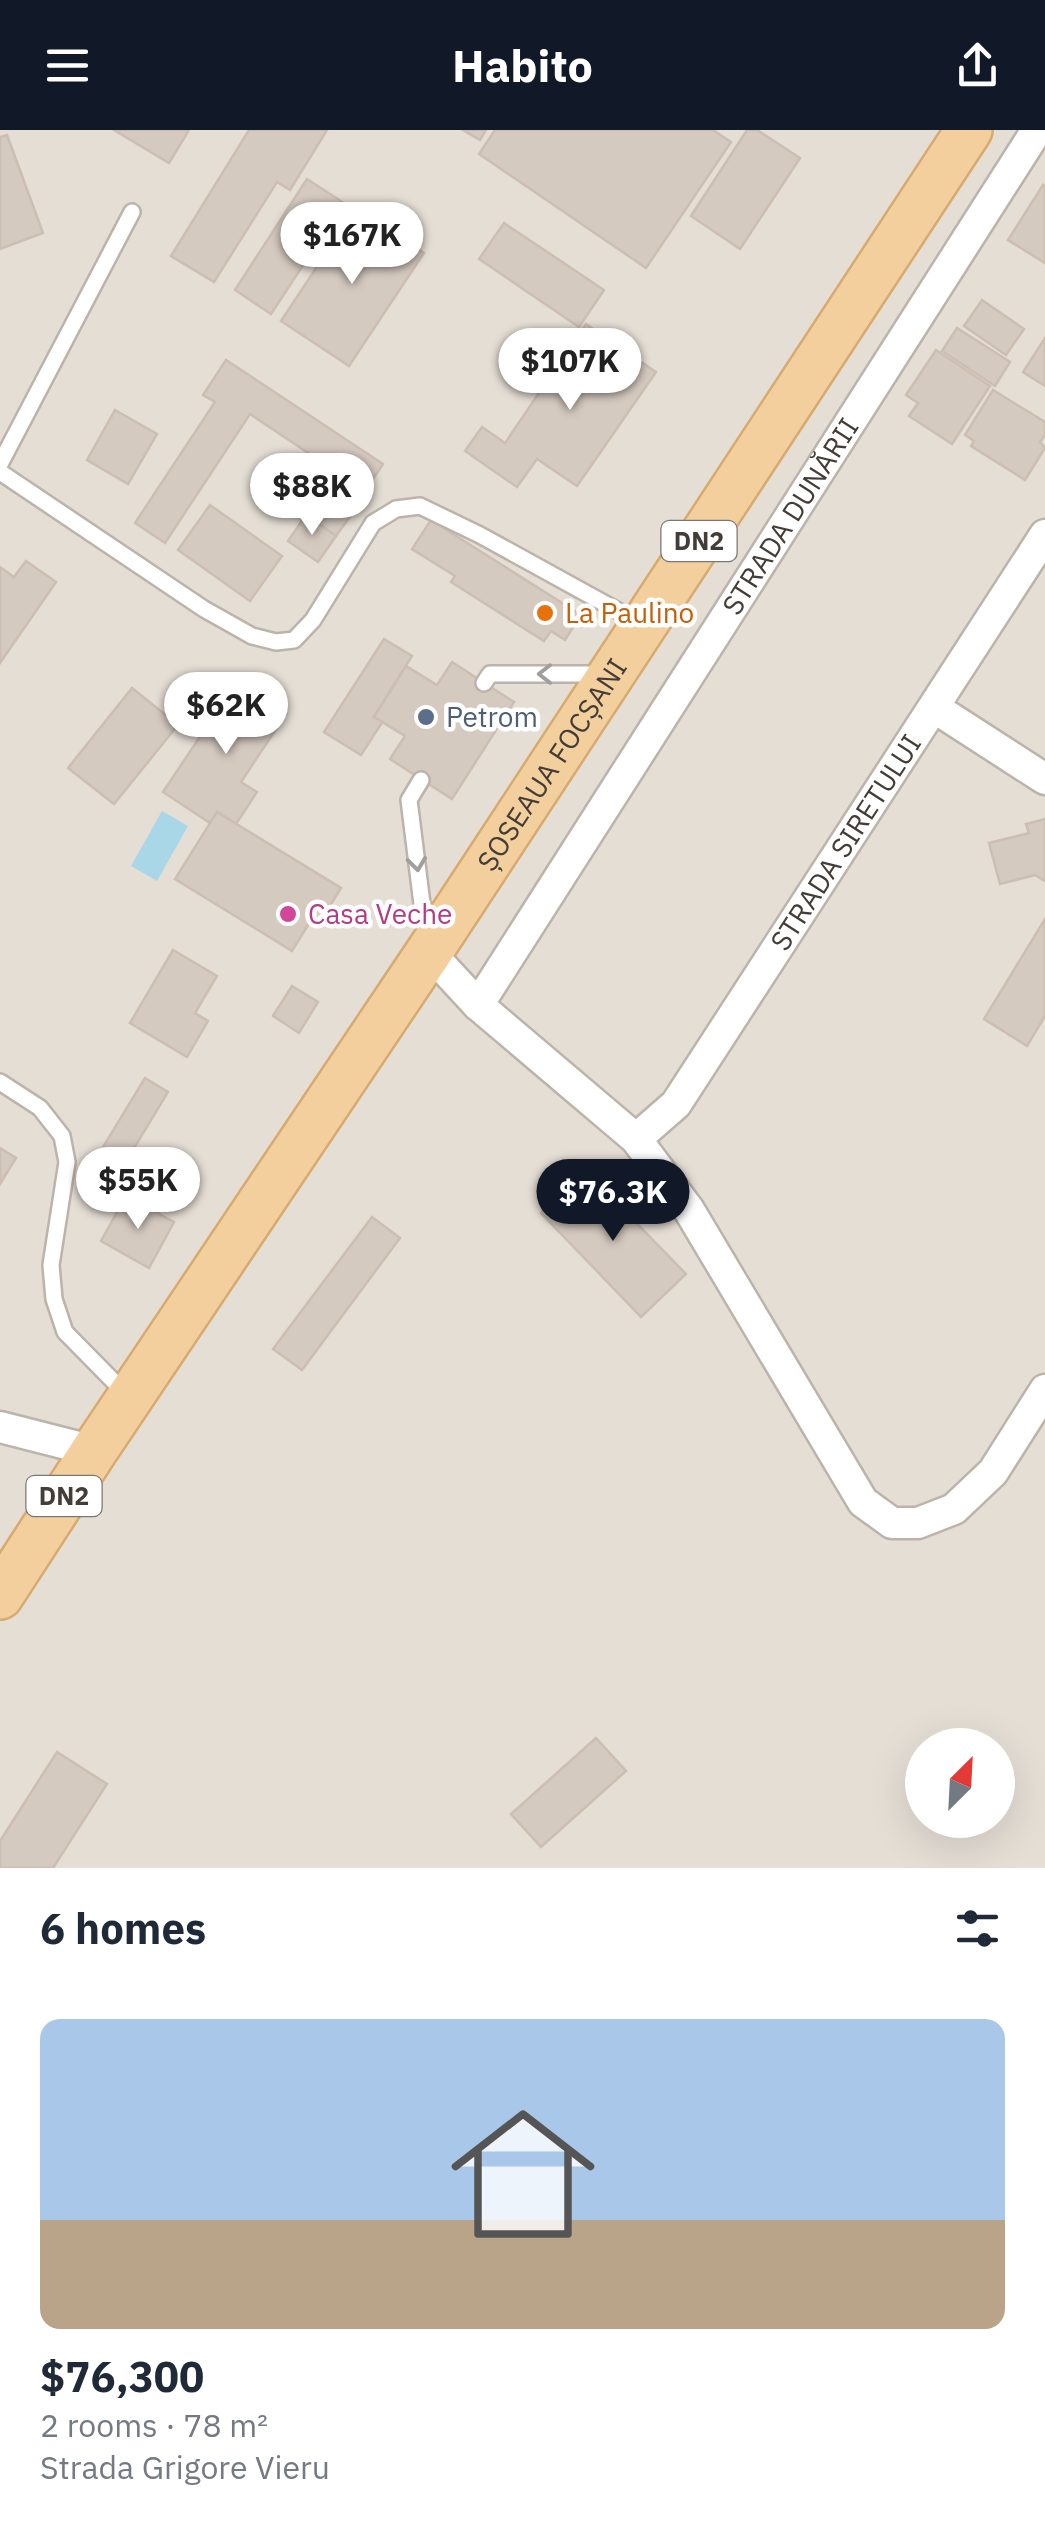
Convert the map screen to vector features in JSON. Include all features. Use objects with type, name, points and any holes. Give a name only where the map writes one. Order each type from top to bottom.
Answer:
[{"type":"main road","name":"ȘOSEAUA FOCȘANI","points":[[0,1596],[969,130]]},
{"type":"street","name":"STRADA DUNĂRII","points":[[478,1005],[1037,130]]},
{"type":"street","name":"STRADA SIRETULUI","points":[[636,1140],[676,1104],[1045,535]]},
{"type":"street","points":[[935,708],[1045,780]]},
{"type":"street","points":[[428,952],[478,1005],[636,1140],[689,1210],[863,1502],[892,1523],[918,1523],[954,1509],[993,1472],[1045,1390]]},
{"type":"street","points":[[0,1426],[94,1451]]},
{"type":"lane","points":[[0,464],[132,212]]},
{"type":"lane","points":[[0,472],[204,609],[252,636],[276,642],[294,640],[313,620],[373,524],[396,509],[420,506],[644,625]]},
{"type":"lane","points":[[484,682],[490,674],[612,674]]},
{"type":"lane","points":[[422,780],[409,800],[428,952]]},
{"type":"lane","points":[[0,1082],[40,1108],[62,1136],[67,1162],[51,1265],[54,1299],[66,1332],[130,1398]]},
{"type":"shaded area","points":[[0,130],[1045,130],[1045,1868],[0,1868]]},
{"type":"water","points":[[162,811],[188,826],[157,881],[131,866]]},
{"type":"building","points":[[114,130],[189,130],[169,163]]},
{"type":"building","points":[[249,130],[327,130],[290,190],[277,182],[214,282],[171,256]]},
{"type":"building","points":[[463,130],[486,130],[480,140]]},
{"type":"building","points":[[495,130],[713,130],[731,142],[646,268],[479,154]]},
{"type":"building","points":[[747,130],[757,130],[800,158],[740,249],[691,216]]},
{"type":"building","points":[[7,135],[43,233],[0,249],[0,137]]},
{"type":"building","points":[[307,179],[344,203],[271,314],[235,290]]},
{"type":"building","points":[[1045,187],[1045,263],[1008,240]]},
{"type":"building","points":[[356,208],[424,253],[349,366],[281,321]]},
{"type":"building","points":[[504,223],[604,290],[579,327],[479,259]]},
{"type":"building","points":[[982,300],[1024,329],[1006,355],[964,326]]},
{"type":"building","points":[[586,324],[656,372],[577,486],[537,459],[517,487],[465,451],[482,427],[505,443]]},
{"type":"building","points":[[957,328],[1010,362],[995,386],[942,351]]},
{"type":"building","points":[[1045,338],[1045,386],[1023,372]]},
{"type":"building","points":[[936,350],[990,386],[952,444],[909,416],[918,403],[906,395]]},
{"type":"building","points":[[226,360],[383,464],[365,491],[250,414],[165,543],[135,523],[215,402],[203,395]]},
{"type":"building","points":[[993,390],[1045,422],[1045,435],[1040,442],[1045,448],[1025,480],[971,446],[974,441],[965,435]]},
{"type":"building","points":[[115,410],[157,434],[128,484],[87,460]]},
{"type":"building","points":[[314,463],[364,497],[336,536],[289,502]]},
{"type":"building","points":[[210,505],[282,556],[250,601],[178,550]]},
{"type":"building","points":[[306,515],[336,536],[318,562],[288,541]]},
{"type":"building","points":[[431,520],[581,615],[565,640],[551,631],[544,641],[451,582],[455,576],[412,549]]},
{"type":"building","points":[[26,561],[56,582],[0,663],[0,567],[14,577]]},
{"type":"building","points":[[384,639],[412,656],[374,717],[383,721],[361,755],[324,732]]},
{"type":"building","points":[[452,662],[514,702],[452,799],[390,759],[405,736],[374,717],[406,666],[437,685]]},
{"type":"building","points":[[237,681],[286,714],[241,782],[257,792],[236,824],[217,812],[210,823],[163,792]]},
{"type":"building","points":[[132,688],[178,725],[114,804],[68,768]]},
{"type":"building","points":[[217,812],[341,888],[320,922],[313,917],[292,951],[175,879]]},
{"type":"building","points":[[1045,819],[1045,881],[1035,875],[1000,884],[989,843],[1029,833],[1026,824]]},
{"type":"building","points":[[1045,919],[1045,1016],[1027,1046],[984,1019]]},
{"type":"building","points":[[173,950],[217,976],[195,1013],[208,1021],[187,1057],[130,1023]]},
{"type":"building","points":[[292,986],[318,1002],[299,1033],[273,1016]]},
{"type":"building","points":[[145,1078],[168,1092],[134,1148],[170,1170],[159,1188],[100,1152]]},
{"type":"building","points":[[0,1148],[16,1158],[0,1184]]},
{"type":"building","points":[[585,1170],[686,1274],[641,1317],[541,1213]]},
{"type":"building","points":[[126,1196],[174,1222],[149,1268],[101,1241]]},
{"type":"building","points":[[372,1217],[400,1238],[302,1370],[273,1349]]},
{"type":"building","points":[[596,1738],[626,1771],[541,1847],[511,1814]]},
{"type":"building","points":[[57,1752],[107,1784],[53,1868],[0,1868],[0,1841]]},
{"type":"place","name":"La Paulino","points":[[545,613]]},
{"type":"place","name":"Petrom","points":[[426,717]]},
{"type":"place","name":"Casa Veche","points":[[288,914]]}]
